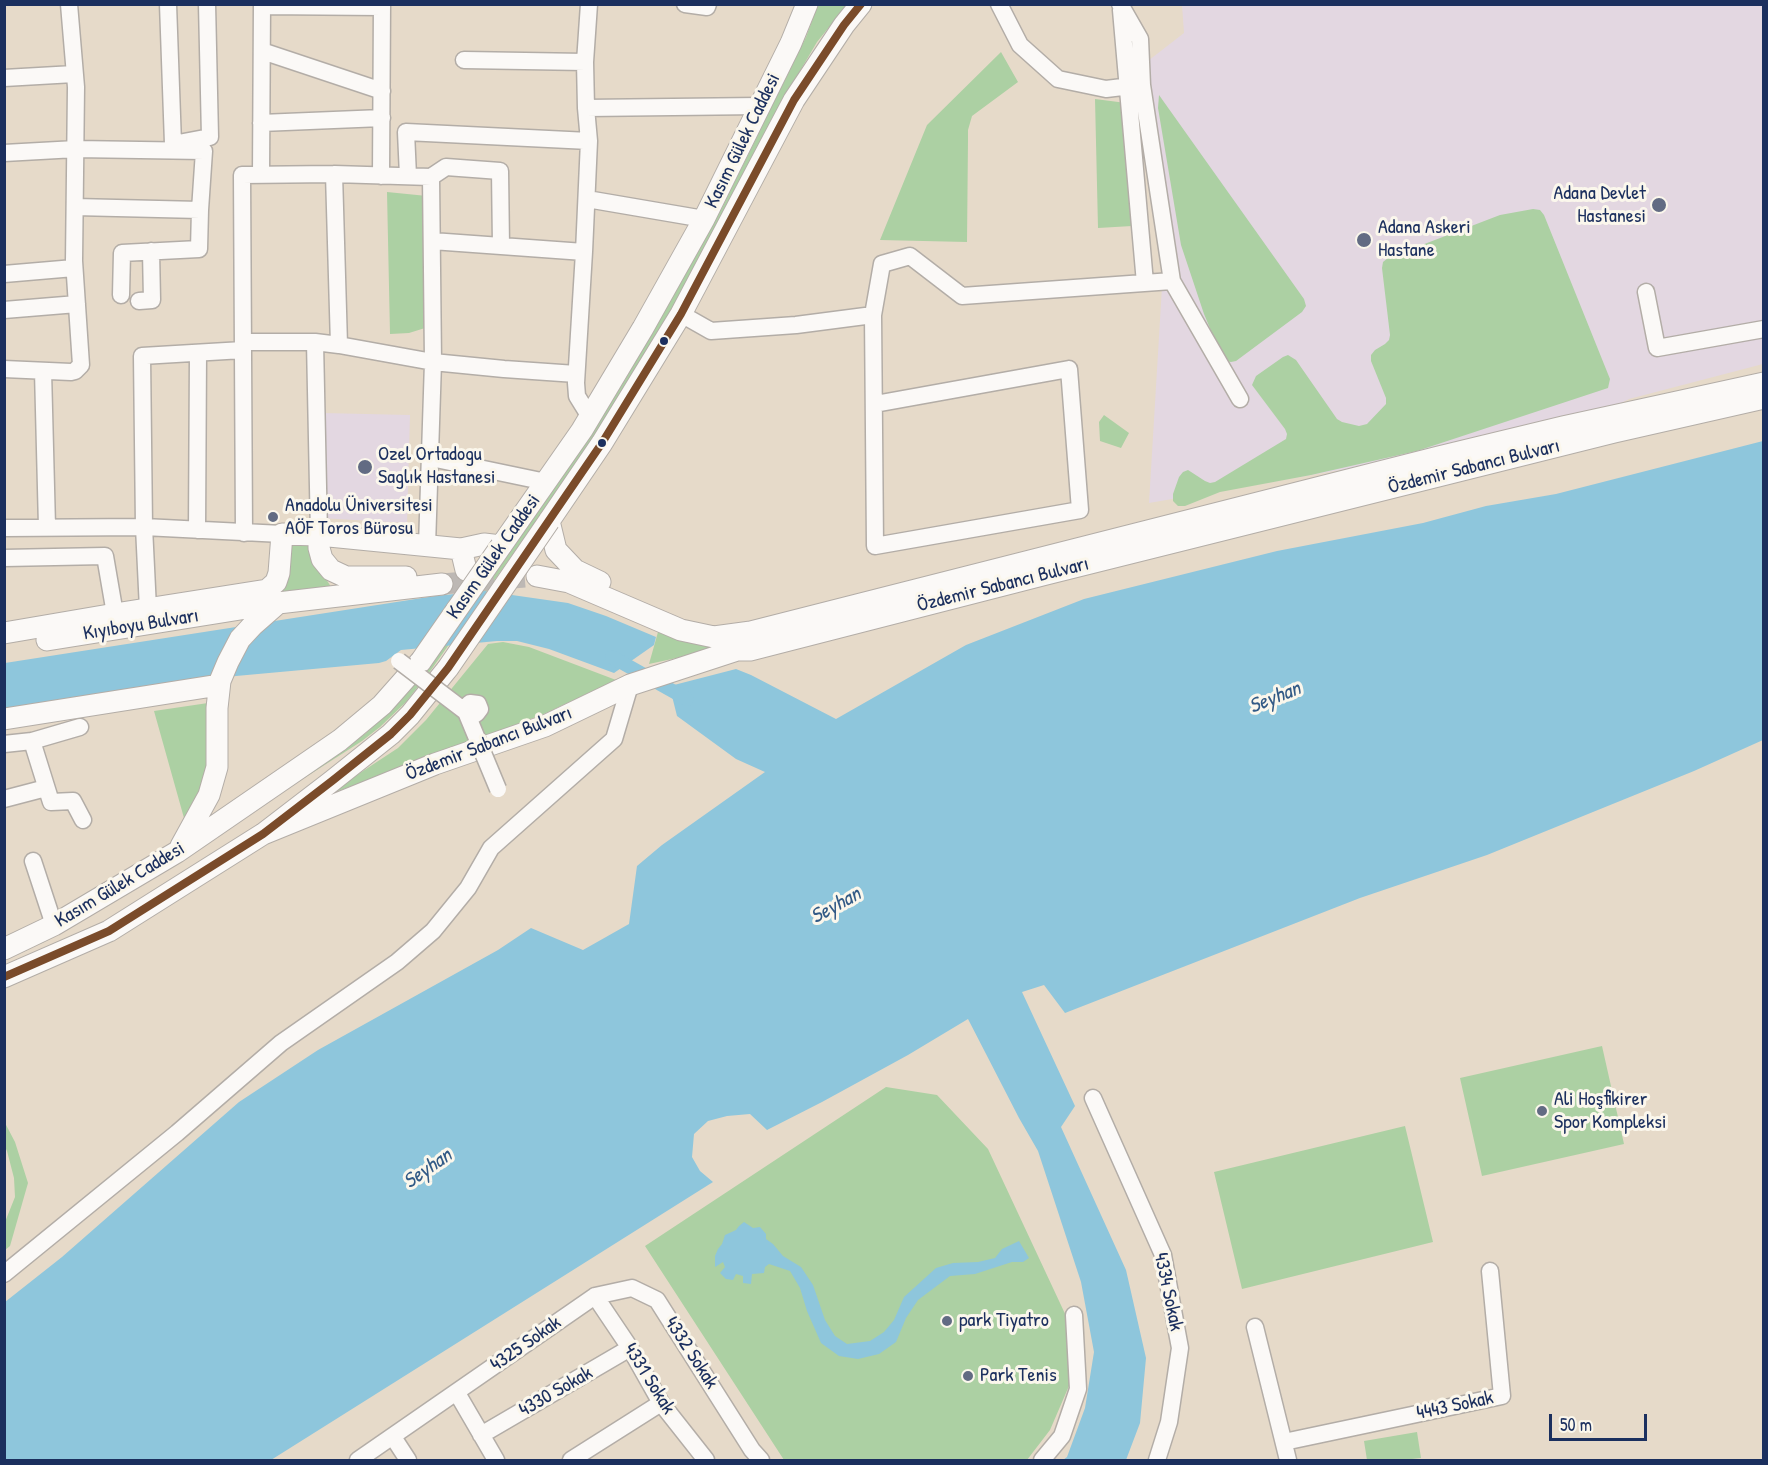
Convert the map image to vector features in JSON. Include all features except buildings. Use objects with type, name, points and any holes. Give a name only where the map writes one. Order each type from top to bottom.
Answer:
[{"type":"main road","points":[[791,43],[792,4]]},
{"type":"main road","name":"Kasım Gülek Caddesi","points":[[4,949],[54,925],[177,852],[333,746],[389,699],[421,661],[469,578],[501,546],[546,482],[590,417],[644,328],[704,219],[791,43],[807,4]]},
{"type":"main road","name":"Kasım Gülek Caddesi","points":[[4,976],[109,931],[263,834],[391,734],[410,715],[448,668],[602,443],[681,314],[794,100],[844,25],[861,4]]},
{"type":"main road","name":"Özdemir Sabancı Bulvarı","points":[[263,834],[435,764],[545,726],[630,685],[741,641],[1132,536],[1439,457],[1764,383]]},
{"type":"main road","name":"Özdemir Sabancı Bulvarı","points":[[537,576],[569,582],[681,630],[741,641],[750,650],[1592,437],[1764,398]]},
{"type":"main road","points":[[549,521],[556,550],[575,570],[690,624],[741,641]]},
{"type":"main road","points":[[4,633],[267,590],[276,582],[279,573],[282,534],[319,535],[461,549],[484,544],[501,546]]},
{"type":"main road","points":[[177,852],[201,812],[218,767],[219,683],[234,649],[253,625],[278,603],[442,585],[409,577],[346,577],[331,570],[322,559],[319,535]]},
{"type":"main road","points":[[461,549],[469,578]]},
{"type":"main road","name":"Kıyıboyu Bulvarı","points":[[4,646],[278,603]]},
{"type":"main road","points":[[4,719],[219,683]]},
{"type":"street","points":[[4,369],[71,372],[81,365],[74,267],[76,149],[69,4]]},
{"type":"street","points":[[168,4],[173,144],[210,137],[207,4]]},
{"type":"street","points":[[589,4],[585,62],[585,108],[589,141],[587,200],[576,374],[577,396],[590,417]]},
{"type":"street","points":[[685,4],[707,7],[708,4]]},
{"type":"street","points":[[999,4],[1020,45],[1058,79],[1106,88],[1135,86]]},
{"type":"street","points":[[261,175],[262,5],[382,6],[381,176]]},
{"type":"street","points":[[1121,5],[1140,39],[1135,86],[1145,283]]},
{"type":"street","points":[[262,51],[382,91]]},
{"type":"street","points":[[464,60],[585,62]]},
{"type":"street","points":[[4,78],[74,74]]},
{"type":"street","points":[[1135,86],[1172,281],[1240,399]]},
{"type":"street","points":[[585,108],[760,106]]},
{"type":"street","points":[[261,123],[382,118]]},
{"type":"street","points":[[408,176],[406,132],[589,141]]},
{"type":"street","points":[[4,143],[5,153],[76,149],[204,151],[199,249],[122,253],[121,295]]},
{"type":"street","points":[[244,533],[242,175],[334,174],[431,177],[446,167],[500,171],[501,246]]},
{"type":"street","points":[[334,174],[339,345]]},
{"type":"street","points":[[427,546],[433,362],[431,177]]},
{"type":"street","points":[[587,200],[704,219]]},
{"type":"street","points":[[75,207],[200,210]]},
{"type":"street","points":[[432,241],[585,252]]},
{"type":"street","points":[[139,301],[152,300],[151,251]]},
{"type":"street","points":[[875,404],[1069,369],[1080,510],[875,546],[873,315],[882,264],[910,256],[962,296],[1172,281]]},
{"type":"street","points":[[4,274],[74,267]]},
{"type":"street","points":[[1646,292],[1657,348],[1764,329]]},
{"type":"street","points":[[4,310],[76,304]]},
{"type":"street","points":[[681,314],[711,331],[796,325],[873,315]]},
{"type":"street","points":[[315,342],[319,535]]},
{"type":"street","points":[[148,609],[144,527],[142,356],[198,354],[244,346],[315,342],[433,362],[576,374]]},
{"type":"street","points":[[197,530],[198,354]]},
{"type":"street","points":[[43,371],[47,527]]},
{"type":"street","points":[[431,458],[546,482]]},
{"type":"street","points":[[4,528],[144,527],[282,534]]},
{"type":"street","points":[[4,558],[105,556],[115,614]]},
{"type":"street","points":[[399,661],[465,712],[498,789]]},
{"type":"street","points":[[4,1274],[177,1133],[281,1043],[397,962],[433,931],[468,888],[490,848],[614,739],[630,685]]},
{"type":"street","points":[[4,744],[32,741],[80,727]]},
{"type":"street","points":[[32,741],[51,802],[73,801],[83,820]]},
{"type":"street","points":[[4,799],[46,788]]},
{"type":"street","points":[[33,861],[54,925]]},
{"type":"street","name":"4334 Sokak","points":[[1093,1098],[1163,1255],[1180,1348],[1169,1422],[1157,1461]]},
{"type":"street","name":"4443 Sokak","points":[[1284,1442],[1502,1396],[1490,1271]]},
{"type":"street","name":"4332 Sokak","points":[[595,1296],[632,1288],[657,1300],[761,1461]]},
{"type":"street","name":"4331 Sokak","points":[[595,1296],[630,1348],[661,1403],[705,1460]]},
{"type":"street","name":"4325 Sokak","points":[[358,1461],[595,1296]]},
{"type":"street","points":[[1042,1461],[1062,1436],[1078,1389],[1074,1315]]},
{"type":"street","points":[[1255,1327],[1288,1461]]},
{"type":"street","name":"4330 Sokak","points":[[481,1435],[630,1348]]},
{"type":"street","points":[[457,1393],[496,1461]]},
{"type":"street","points":[[571,1461],[661,1403]]},
{"type":"street","points":[[393,1437],[408,1461]]},
{"type":"shaded area","name":"Adana Askeri Hastane","points":[[1182,5],[1763,5],[1763,364],[1629,399],[1594,417],[1398,460],[1149,503],[1163,270],[1144,64],[1184,33]]},
{"type":"shaded area","name":"Ozel Ortadogu Saglık Hastanesi","points":[[322,413],[410,415],[407,523],[320,518]]},
{"type":"green space","points":[[818,5],[847,5],[817,42],[780,105],[729,210],[630,382],[580,459],[406,702],[362,741],[97,911],[44,942],[5,960],[4,955],[325,760],[366,733],[402,699],[576,456],[625,380],[722,208],[806,37]]},
{"type":"green space","points":[[1001,52],[1018,82],[972,116],[968,130],[967,242],[880,240],[927,125]]},
{"type":"green space","points":[[1159,95],[1304,299],[1306,306],[1302,312],[1236,361],[1226,361],[1222,357],[1204,314],[1181,245],[1158,108]]},
{"type":"green space","points":[[1095,99],[1126,103],[1132,226],[1098,228]]},
{"type":"green space","points":[[387,192],[427,196],[425,328],[409,333],[390,334]]},
{"type":"green space","points":[[1533,209],[1540,210],[1544,215],[1610,379],[1608,388],[1417,451],[1311,475],[1220,492],[1185,506],[1178,506],[1173,501],[1173,494],[1183,472],[1188,470],[1205,481],[1215,482],[1286,439],[1285,429],[1252,385],[1256,376],[1288,355],[1296,360],[1337,419],[1359,426],[1367,424],[1386,404],[1386,398],[1371,361],[1371,355],[1389,340],[1390,335],[1383,262],[1388,258],[1500,215]]},
{"type":"green space","points":[[1104,415],[1129,433],[1121,448],[1100,441],[1099,422]]},
{"type":"green space","points":[[308,543],[312,557],[333,590],[278,597],[285,585],[284,546]]},
{"type":"green space","points":[[658,632],[693,643],[717,644],[718,649],[649,664]]},
{"type":"green space","points":[[503,642],[529,647],[616,680],[544,714],[325,796],[398,748],[426,720],[488,644]]},
{"type":"green space","points":[[208,703],[215,758],[198,802],[184,818],[154,711]]},
{"type":"green space","name":"Ali Hoşfikirer Spor Kompleksi","points":[[1602,1046],[1624,1144],[1482,1176],[1460,1078]]},
{"type":"green space","points":[[886,1087],[937,1095],[988,1149],[1067,1318],[1072,1379],[1050,1430],[1027,1460],[784,1460],[645,1246]]},
{"type":"green space","points":[[5,1123],[15,1142],[28,1183],[10,1246],[5,1250],[5,1222],[15,1197],[14,1178],[5,1147]]},
{"type":"green space","points":[[1405,1126],[1433,1242],[1242,1289],[1214,1172]]},
{"type":"green space","points":[[1417,1432],[1421,1458],[1367,1460],[1364,1441]]},
{"type":"water","name":"Seyhan","points":[[1763,441],[1763,740],[1694,771],[1487,855],[1360,898],[1065,1013],[1044,985],[1022,992],[1075,1106],[1061,1127],[1126,1270],[1146,1358],[1140,1423],[1126,1460],[1063,1460],[1067,1457],[1085,1408],[1094,1352],[1081,1282],[1038,1151],[968,1019],[908,1055],[767,1130],[750,1114],[727,1116],[708,1121],[694,1134],[692,1157],[700,1171],[713,1182],[271,1460],[5,1460],[5,1302],[62,1257],[239,1102],[318,1050],[498,950],[531,928],[583,950],[629,924],[637,866],[662,845],[765,772],[736,759],[677,716],[671,692],[674,685],[736,669],[836,719],[966,645],[1084,599],[1277,551],[1423,523],[1486,506],[1556,494]]},
{"type":"water","points":[[484,591],[568,603],[656,637],[654,645],[614,673],[549,649],[517,641],[497,641],[401,650],[386,661],[379,663],[236,676],[5,712],[5,663],[435,596]]},
{"type":"water","points":[[744,1222],[753,1228],[760,1227],[766,1234],[766,1239],[783,1256],[801,1267],[813,1285],[825,1320],[835,1336],[847,1344],[870,1341],[884,1332],[894,1320],[904,1297],[936,1268],[953,1263],[978,1262],[995,1258],[1002,1249],[1019,1241],[1029,1258],[1023,1262],[1012,1262],[975,1274],[950,1276],[918,1300],[906,1318],[896,1342],[879,1354],[858,1359],[839,1356],[821,1343],[800,1288],[790,1271],[769,1264],[765,1267],[764,1273],[752,1274],[751,1284],[743,1283],[743,1276],[736,1274],[733,1280],[726,1279],[720,1273],[725,1267],[723,1262],[715,1267],[715,1256],[725,1235],[736,1230]]},
{"type":"waterway","points":[[612,657],[687,699]]},
{"type":"tunnel","points":[[442,584],[537,576]]},
{"type":"transit line","points":[[4,977],[109,931],[263,834],[391,734],[410,715],[448,668],[602,443],[681,314],[794,100],[844,25],[861,4]]},
{"type":"place","name":"Adana Devlet Hastanesi","points":[[1659,205]]},
{"type":"place","name":"Adana Askeri Hastane","points":[[1364,240]]},
{"type":"place","name":"Ozel Ortadogu Saglık Hastanesi","points":[[365,467]]},
{"type":"place","name":"Anadolu Üniversitesi AÖF Toros Bürosu","points":[[273,517]]},
{"type":"place","name":"Ali Hoşfikirer Spor Kompleksi","points":[[1542,1111]]},
{"type":"place","name":"park Tiyatro","points":[[947,1321]]},
{"type":"place","name":"Park Tenis","points":[[968,1376]]}]
